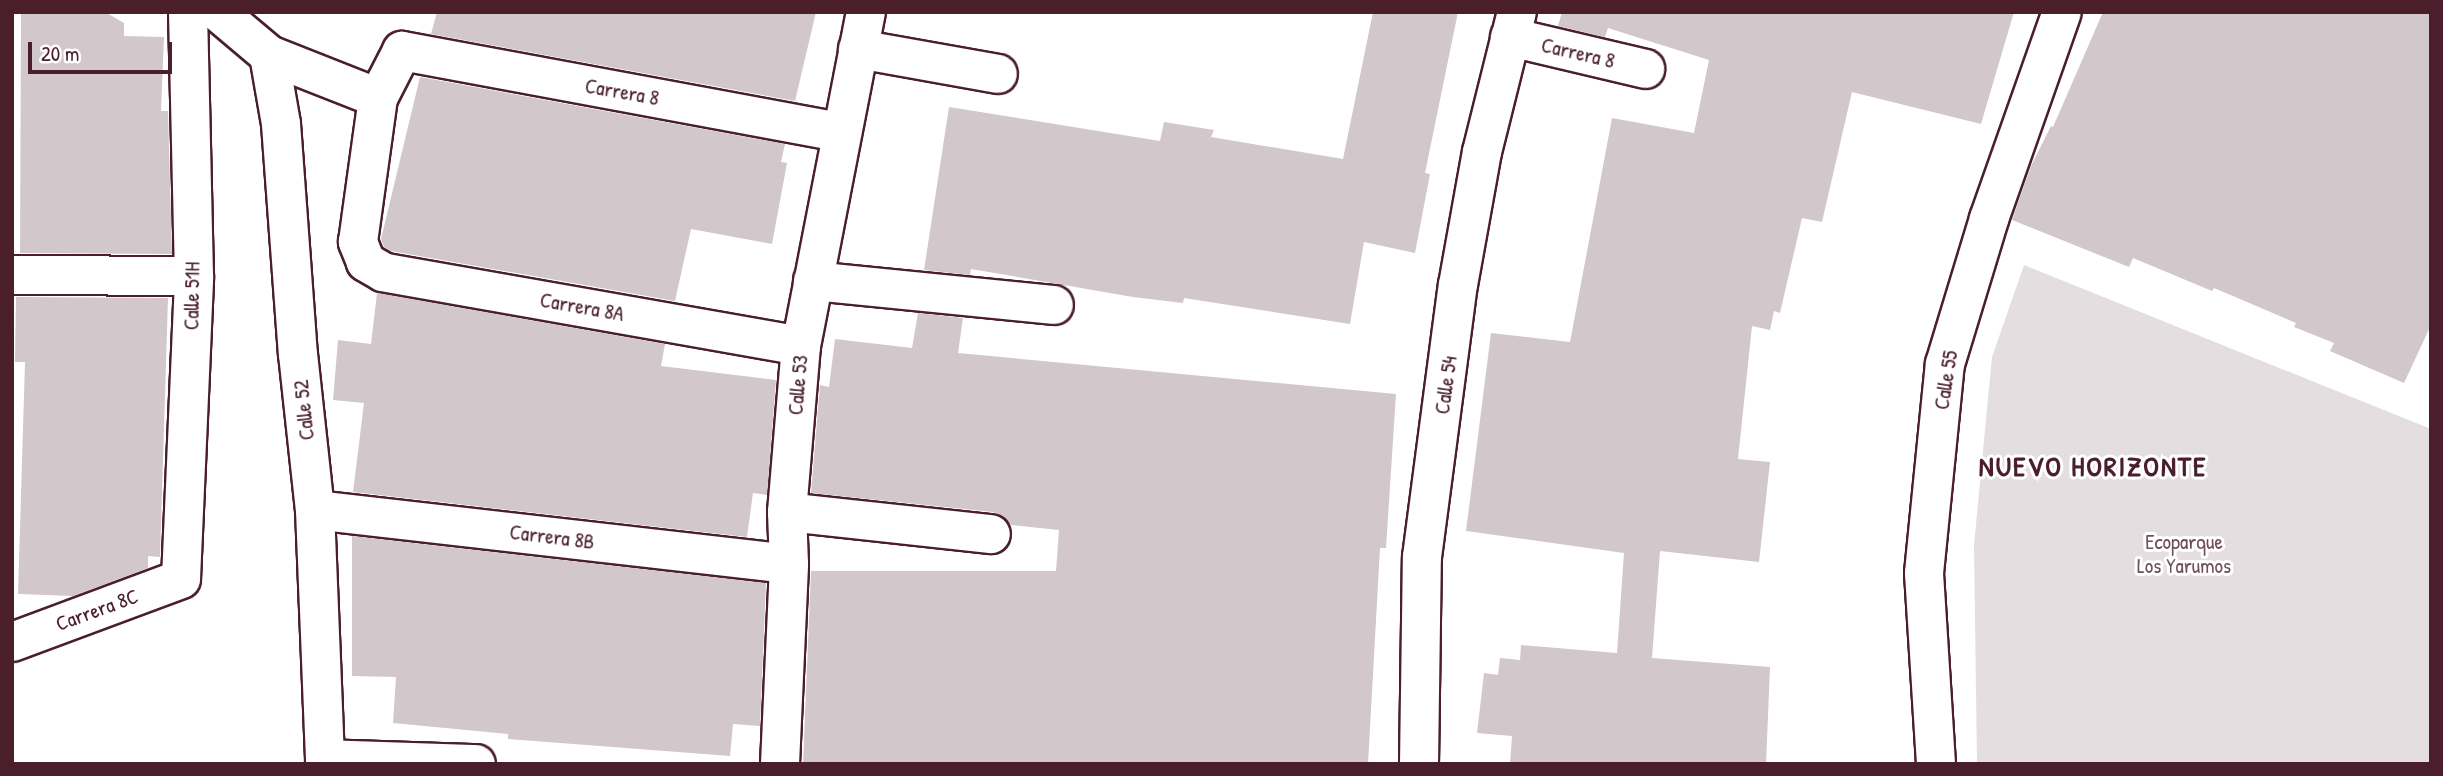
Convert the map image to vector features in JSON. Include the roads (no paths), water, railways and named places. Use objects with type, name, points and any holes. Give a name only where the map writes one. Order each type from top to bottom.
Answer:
[{"type":"street","name":"Calle 51H","points":[[181,579],[194,276],[188,12]]},
{"type":"street","points":[[218,12],[269,55],[378,98]]},
{"type":"street","name":"Calle 53","points":[[780,764],[789,564],[788,512],[801,346],[866,12]]},
{"type":"street","name":"Calle 55","points":[[1936,764],[1924,573],[1945,364],[1989,219],[2062,12]]},
{"type":"street","name":"Carrera 8","points":[[1513,24],[1645,69]]},
{"type":"street","name":"Calle 54","points":[[1419,764],[1422,556],[1458,285],[1482,152],[1513,24]]},
{"type":"street","points":[[858,49],[998,74]]},
{"type":"street","name":"Carrera 8","points":[[378,98],[402,51],[841,132]]},
{"type":"street","name":"Calle 52","points":[[269,55],[281,124],[298,354],[315,510],[321,761]]},
{"type":"street","name":"Carrera 8A","points":[[378,98],[358,242],[366,262],[383,272],[801,346]]},
{"type":"street","points":[[12,275],[194,276]]},
{"type":"street","points":[[813,281],[1054,306]]},
{"type":"street","name":"Carrera 8B","points":[[315,510],[789,564]]},
{"type":"street","points":[[788,512],[991,534]]},
{"type":"street","name":"Carrera 8C","points":[[12,642],[181,579]]},
{"type":"street","points":[[321,761],[476,764]]},
{"type":"district","name":"NUEVO HORIZONTE","points":[[2093,466]]},
{"type":"park label","name":"Ecoparque Los Yarumos","points":[[2184,554]]}]
